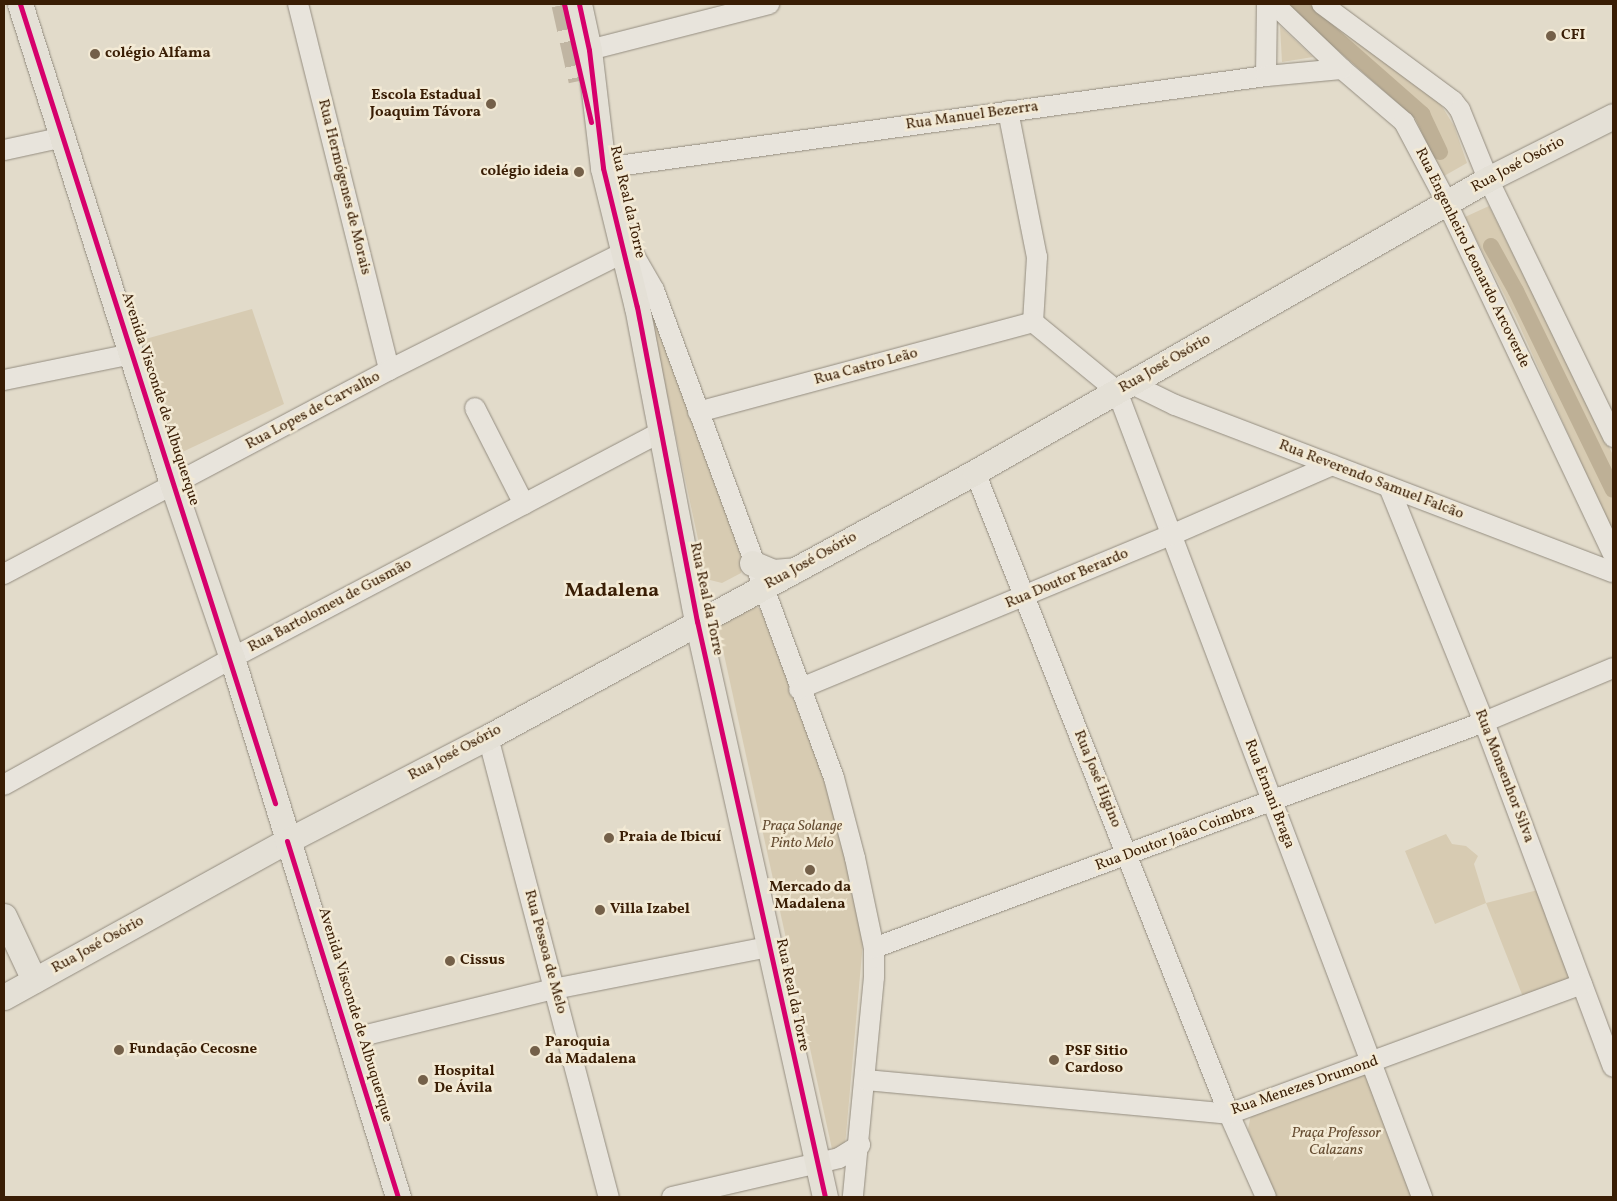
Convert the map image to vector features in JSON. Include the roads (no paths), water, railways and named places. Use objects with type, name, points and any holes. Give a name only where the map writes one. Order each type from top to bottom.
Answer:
[{"type":"main road","name":"Avenida Visconde de Albuquerque","points":[[20,4],[64,137],[173,486],[232,658],[275,803],[398,1197]]},
{"type":"main road","name":"Rua Real da Torre","points":[[579,4],[589,50],[603,168],[622,242],[697,621],[825,1197]]},
{"type":"main road","points":[[581,80],[603,168]]},
{"type":"main road","name":"Rua José Osório","points":[[4,997],[287,841],[488,737],[697,621],[762,588],[975,472],[1488,179],[1613,116]]},
{"type":"main road","points":[[752,562],[773,572],[795,570]]},
{"type":"main road","points":[[275,803],[300,816],[330,819]]},
{"type":"main road","points":[[4,916],[34,980]]},
{"type":"street","name":"Rua Hermógenes de Morais","points":[[298,4],[389,370]]},
{"type":"street","points":[[589,50],[769,4]]},
{"type":"street","points":[[1266,76],[1267,4]]},
{"type":"street","name":"Rua Engenheiro Leonardo Arcoverde","points":[[1274,4],[1342,69],[1404,122],[1447,203],[1613,554]]},
{"type":"street","points":[[1322,4],[1452,101],[1467,124],[1488,179],[1613,437]]},
{"type":"street","name":"Rua Manuel Bezerra","points":[[603,168],[1266,76],[1342,69]]},
{"type":"street","points":[[1008,112],[1037,257],[1034,322]]},
{"type":"street","points":[[4,150],[64,137]]},
{"type":"street","name":"Rua Lopes de Carvalho","points":[[4,574],[389,370],[622,242]]},
{"type":"street","name":"Rua Real da Torre","points":[[622,242],[647,275],[752,562],[834,778],[874,948],[860,1145],[853,1197]]},
{"type":"street","name":"Rua Reverendo Samuel Falcão","points":[[1034,322],[1124,387],[1613,572]]},
{"type":"street","name":"Rua Castro Leão","points":[[698,412],[1034,322]]},
{"type":"street","points":[[4,380],[132,354]]},
{"type":"street","name":"Rua Ernani Braga","points":[[1124,387],[1169,536],[1422,1197]]},
{"type":"street","points":[[475,408],[524,504]]},
{"type":"street","name":"Rua Bartolomeu de Gusmão","points":[[4,785],[232,658],[659,433]]},
{"type":"street","name":"Rua Doutor Berardo","points":[[799,688],[1024,597],[1332,465]]},
{"type":"street","name":"Rua José Higino","points":[[975,472],[1128,855],[1228,1114],[1266,1197]]},
{"type":"street","name":"Rua Monsenhor Silva","points":[[1389,487],[1484,722],[1613,1067]]},
{"type":"street","name":"Rua Doutor João Coimbra","points":[[874,948],[1484,722],[1613,668]]},
{"type":"street","name":"Rua Pessoa de Melo","points":[[488,737],[609,1197]]},
{"type":"street","points":[[350,1039],[554,990],[768,947]]},
{"type":"street","name":"Rua Menezes Drumond","points":[[865,1080],[1228,1114],[1370,1064],[1582,984]]},
{"type":"street","points":[[672,1197],[839,1158],[860,1145]]},
{"type":"waterway","points":[[1297,4],[1422,114],[1440,152]]},
{"type":"waterway","points":[[1491,246],[1516,291],[1613,490]]},
{"type":"tunnel","points":[[564,4],[581,80]]},
{"type":"place","name":"CFI","points":[[1551,36]]},
{"type":"place","name":"colégio Alfama","points":[[95,54]]},
{"type":"place","name":"Escola Estadual Joaquim Távora","points":[[491,104]]},
{"type":"place","name":"colégio ideia","points":[[579,172]]},
{"type":"place","name":"Praia de Ibicuí","points":[[609,838]]},
{"type":"place","name":"Mercado da Madalena","points":[[810,870]]},
{"type":"place","name":"Villa Izabel","points":[[600,910]]},
{"type":"place","name":"Cissus","points":[[450,961]]},
{"type":"place","name":"Fundação Cecosne","points":[[119,1050]]},
{"type":"place","name":"Paroquia da Madalena","points":[[535,1051]]},
{"type":"place","name":"PSF Sitio Cardoso","points":[[1054,1060]]},
{"type":"place","name":"Hospital De Ávila","points":[[423,1080]]},
{"type":"district","name":"Madalena","points":[[612,591]]},
{"type":"park label","name":"Praça Solange Pinto Melo","points":[[802,834]]},
{"type":"park label","name":"Praça Professor Calazans","points":[[1336,1142]]}]
